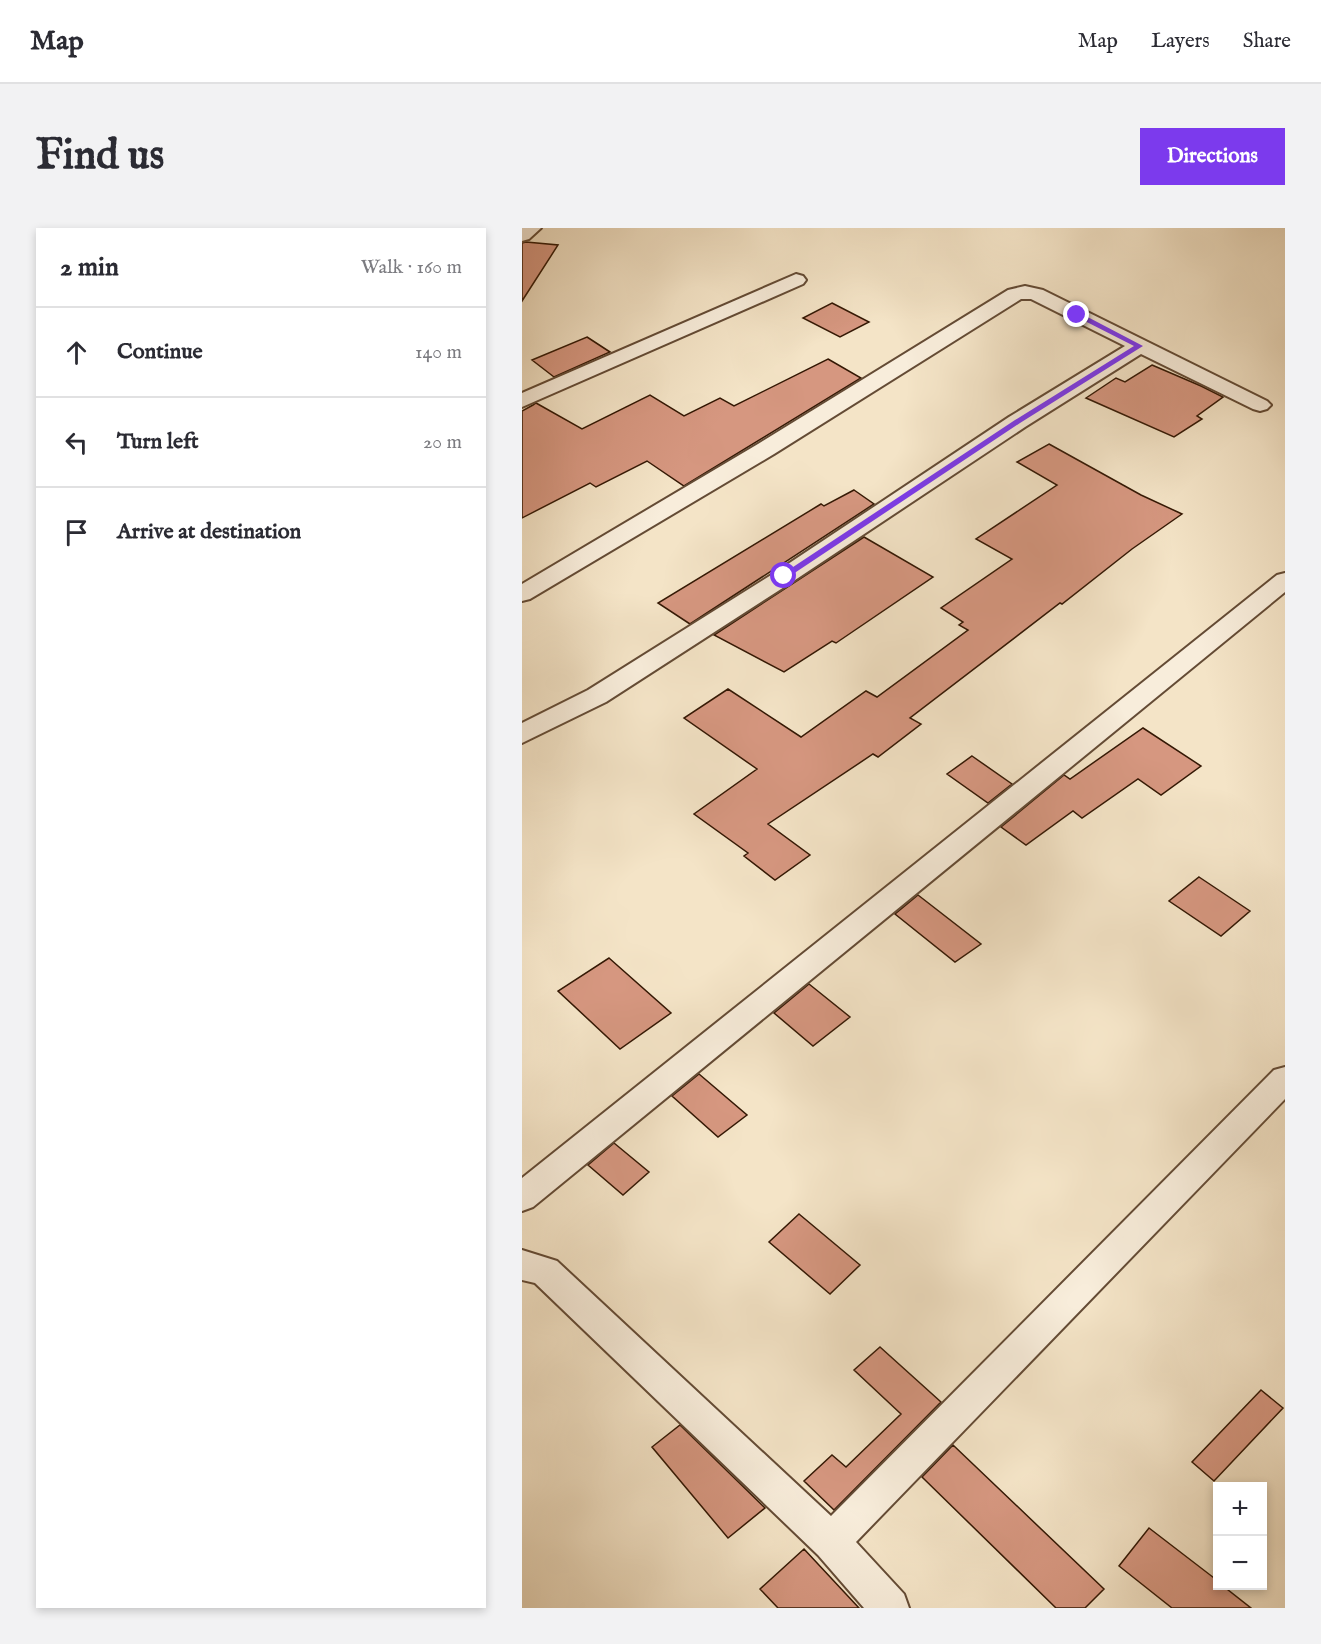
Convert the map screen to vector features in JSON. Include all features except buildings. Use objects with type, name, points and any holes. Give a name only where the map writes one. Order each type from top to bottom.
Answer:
[{"type":"street","points":[[522,235],[532,228]]},
{"type":"street","points":[[522,401],[620,359],[721,311],[796,280]]},
{"type":"street","points":[[522,594],[766,449],[1015,294],[1025,292],[1035,294],[1260,405]]},
{"type":"street","points":[[522,734],[597,696],[1017,422],[1140,346]]},
{"type":"street","points":[[522,1197],[1285,580]]},
{"type":"street","points":[[831,1542],[1285,1079]]},
{"type":"street","points":[[522,1265],[545,1271],[831,1542],[890,1608]]},
{"type":"route","points":[[784,576],[1017,422],[1140,346],[1077,315]]}]
